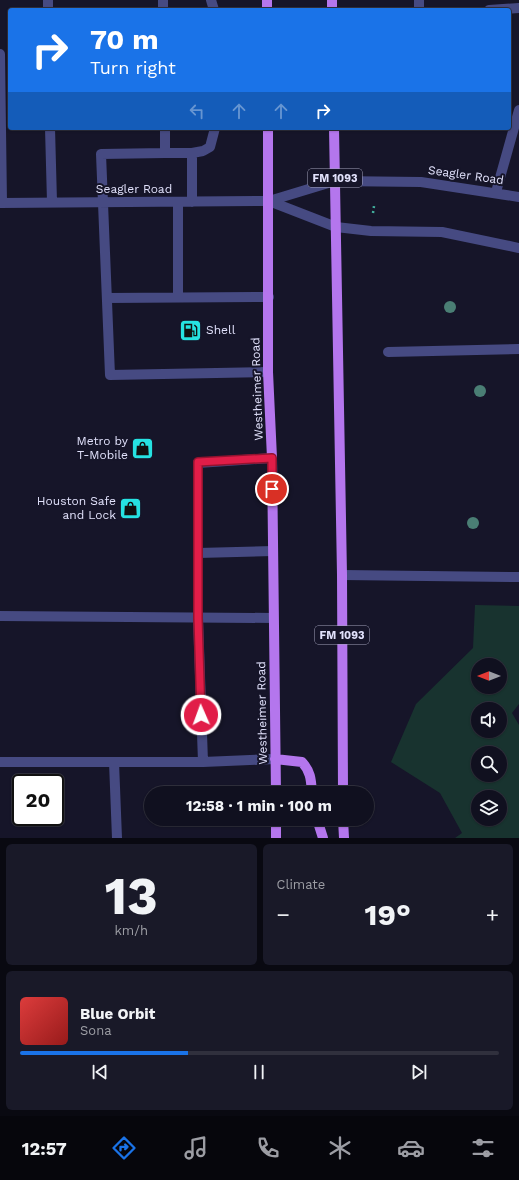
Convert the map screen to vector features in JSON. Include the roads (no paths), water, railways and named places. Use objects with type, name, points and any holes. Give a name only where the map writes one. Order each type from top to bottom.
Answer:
[{"type":"main road","name":"Westheimer Road","points":[[268,130],[268,372],[272,458],[276,786]]},
{"type":"main road","name":"FM 1093","points":[[334,130],[342,576],[343,786]]},
{"type":"main road","points":[[276,759],[302,762],[311,776],[312,786]]},
{"type":"main road","points":[[276,826],[276,838]]},
{"type":"main road","points":[[319,826],[323,838]]},
{"type":"main road","points":[[343,826],[344,838]]},
{"type":"street","points":[[0,54],[1,203]]},
{"type":"street","points":[[496,192],[519,110]]},
{"type":"street","points":[[50,130],[52,202]]},
{"type":"street","points":[[165,130],[165,153]]},
{"type":"street","points":[[214,130],[210,147],[203,151],[192,153],[101,154],[110,375],[268,372]]},
{"type":"street","points":[[192,153],[192,202]]},
{"type":"street","name":"Seagler Road","points":[[1,203],[269,201],[335,181],[421,182],[496,192],[519,197]]},
{"type":"street","name":"Seagler Road","points":[[269,201],[336,227],[371,231],[442,232],[519,248]]},
{"type":"street","points":[[178,202],[178,298]]},
{"type":"street","points":[[107,298],[269,297]]},
{"type":"street","points":[[388,352],[519,349]]},
{"type":"street","points":[[203,762],[198,618],[198,462],[272,458]]},
{"type":"street","points":[[198,553],[273,551]]},
{"type":"street","points":[[342,576],[519,577]]},
{"type":"street","points":[[0,616],[274,618]]},
{"type":"street","points":[[0,762],[203,762],[276,759]]},
{"type":"street","points":[[114,762],[117,838]]},
{"type":"place","name":"Shell","points":[[191,330]]},
{"type":"place","name":"Metro by T-Mobile","points":[[143,448]]},
{"type":"place","name":"Houston Safe and Lock","points":[[131,508]]}]
